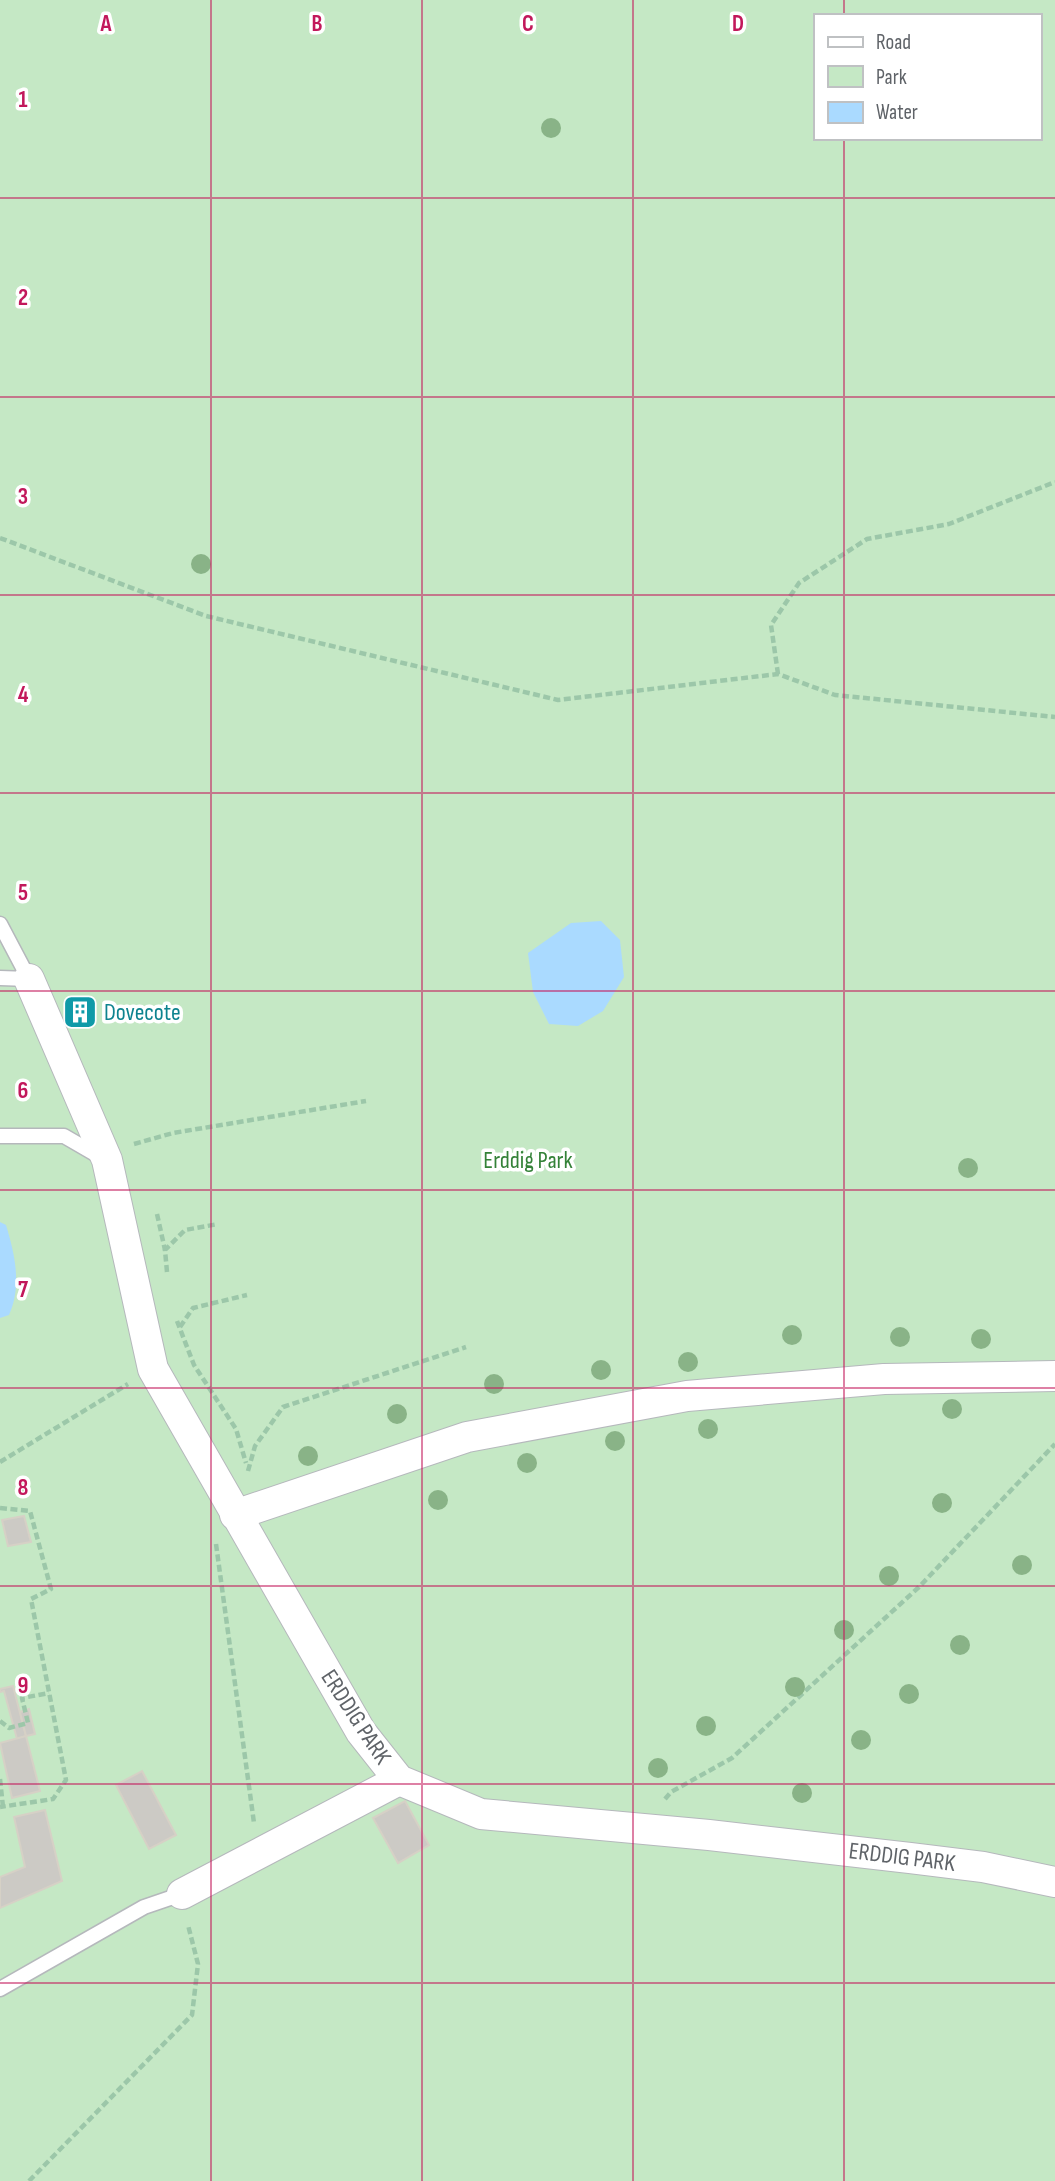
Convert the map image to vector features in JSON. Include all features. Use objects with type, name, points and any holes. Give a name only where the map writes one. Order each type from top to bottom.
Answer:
[{"type":"street","name":"ERDDIG PARK","points":[[14,979],[107,1160],[153,1369],[361,1732],[399,1780],[481,1814],[638,1828],[983,1867],[1055,1882]]},
{"type":"street","points":[[235,1515],[467,1437],[687,1396],[884,1379],[1055,1376]]},
{"type":"street","points":[[182,1894],[399,1780]]},
{"type":"lane","points":[[0,924],[14,979]]},
{"type":"lane","points":[[0,1136],[64,1136],[107,1160]]},
{"type":"lane","points":[[0,1989],[144,1907],[182,1894]]},
{"type":"path","points":[[778,674],[771,625],[799,583],[867,538],[949,524],[1055,481]]},
{"type":"path","points":[[0,538],[206,616],[558,700],[778,674],[835,695],[1055,717]]},
{"type":"path","points":[[107,1160],[123,1146],[173,1133],[366,1101]]},
{"type":"path","points":[[157,1214],[165,1250],[168,1285]]},
{"type":"path","points":[[165,1250],[185,1230],[218,1224]]},
{"type":"path","points":[[180,1328],[194,1308],[247,1295]]},
{"type":"path","points":[[176,1317],[194,1365],[236,1429],[248,1471]]},
{"type":"path","points":[[235,1515],[255,1446],[283,1407],[466,1347]]},
{"type":"path","points":[[0,1462],[153,1369]]},
{"type":"path","points":[[638,1828],[671,1792],[732,1758],[910,1596],[1055,1444]]},
{"type":"path","points":[[0,1508],[30,1511],[51,1589],[31,1599],[66,1780],[52,1799],[1,1807],[0,1779]]},
{"type":"path","points":[[215,1541],[258,1855]]},
{"type":"path","points":[[0,1721],[9,1728],[28,1723],[22,1698],[49,1693]]},
{"type":"path","points":[[29,2181],[192,2015],[198,1965],[182,1894]]},
{"type":"green space","name":"Erddig Park","points":[[0,0],[1055,0],[1055,2181],[0,2181]]},
{"type":"water","points":[[601,921],[620,940],[624,977],[603,1011],[578,1026],[549,1024],[533,992],[528,953],[571,923]]},
{"type":"water","points":[[0,1222],[6,1225],[9,1236],[16,1282],[9,1315],[0,1318]]},
{"type":"building","name":"Dovecote","points":[[80,997],[86,998],[94,1006],[94,1018],[86,1026],[80,1027],[74,1026],[66,1018],[65,1012],[66,1006],[74,998]]},
{"type":"building","points":[[24,1516],[31,1542],[8,1546],[2,1520]]},
{"type":"building","points":[[13,1686],[26,1736],[17,1739],[4,1691],[0,1692],[0,1689]]},
{"type":"building","points":[[29,1709],[35,1734],[26,1736],[20,1712]]},
{"type":"building","points":[[26,1736],[40,1791],[12,1798],[0,1743]]},
{"type":"building","points":[[142,1771],[176,1835],[149,1849],[116,1785]]},
{"type":"building","points":[[405,1801],[429,1845],[398,1863],[373,1818]]},
{"type":"building","points":[[45,1810],[62,1881],[0,1908],[0,1877],[25,1867],[14,1817]]},
{"type":"place","name":"Dovecote","points":[[80,1012]]}]
